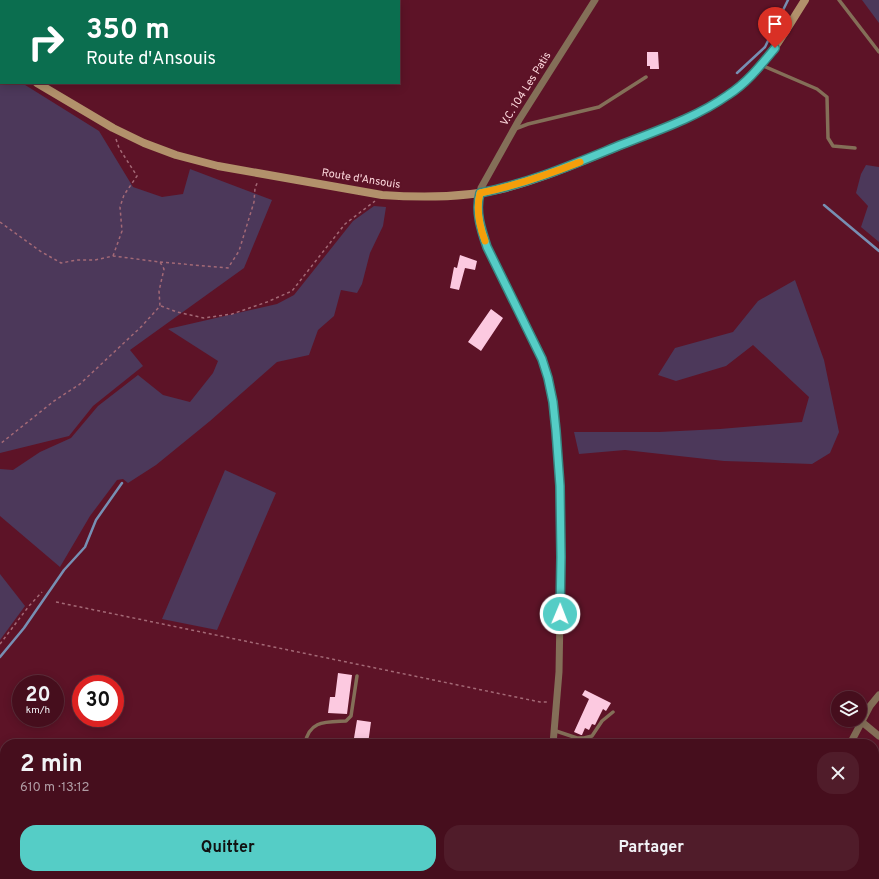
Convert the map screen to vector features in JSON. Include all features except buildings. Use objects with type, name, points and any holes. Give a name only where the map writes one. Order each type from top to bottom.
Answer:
[{"type":"street","name":"V.C. 104 Les Patis","points":[[480,193],[514,129],[595,0]]},
{"type":"street","name":"Route d'Ansouis","points":[[39,84],[112,128],[144,143],[176,155],[218,166],[382,195],[437,197],[460,196],[504,188],[544,176],[675,123],[706,108],[728,95],[746,81],[761,65],[775,48],[805,0]]},
{"type":"street","points":[[480,193],[478,207],[481,230],[487,247],[542,359],[553,402],[560,486],[561,557],[558,701],[555,739]]},
{"type":"street","points":[[867,712],[879,695]]},
{"type":"street","points":[[867,726],[879,736]]},
{"type":"street","points":[[853,739],[859,727]]},
{"type":"lane","points":[[839,0],[879,52]]},
{"type":"lane","points":[[761,65],[816,89],[827,97],[828,138],[833,146],[855,148]]},
{"type":"lane","points":[[514,129],[528,124],[599,107],[646,77]]},
{"type":"lane","points":[[307,739],[307,735],[316,725],[326,722],[346,721],[351,716],[357,676]]},
{"type":"lane","points":[[556,731],[577,738],[592,736],[602,721],[613,712]]},
{"type":"path","points":[[112,128],[119,148],[137,176],[124,196],[120,208],[122,231],[113,256]]},
{"type":"path","points":[[0,222],[20,235],[40,251],[61,263],[76,260],[95,260],[113,256],[228,268],[239,251],[254,202],[255,188],[260,174]]},
{"type":"path","points":[[160,306],[176,312],[204,318],[232,314],[292,292],[345,224],[382,195]]},
{"type":"path","points":[[0,444],[80,384],[142,326],[160,306],[159,291],[164,269],[160,262]]},
{"type":"path","points":[[0,644],[42,592]]},
{"type":"path","points":[[56,602],[540,702],[558,701]]},
{"type":"shaded area","points":[[862,0],[879,0],[879,23]]},
{"type":"shaded area","points":[[0,84],[24,84],[99,131],[133,187],[162,197],[183,194],[190,169],[272,200],[244,268],[130,350],[143,366],[93,406],[69,436],[0,453]]},
{"type":"shaded area","points":[[866,165],[879,167],[879,242],[861,227],[868,206],[856,193],[861,174]]},
{"type":"shaded area","points":[[374,206],[386,207],[383,226],[370,253],[362,284],[357,293],[341,290],[334,316],[318,330],[309,355],[277,362],[210,421],[156,465],[128,483],[123,479],[117,480],[90,516],[60,567],[0,516],[0,469],[13,470],[40,452],[71,438],[98,406],[138,375],[163,395],[190,402],[213,373],[218,361],[168,329],[277,304],[294,295],[353,221]]},
{"type":"shaded area","points":[[795,280],[824,360],[839,432],[830,453],[812,464],[724,461],[625,450],[579,454],[574,432],[659,432],[720,429],[802,422],[809,397],[753,345],[726,366],[676,381],[658,375],[675,348],[733,332],[758,301]]},
{"type":"shaded area","points":[[225,470],[276,493],[217,630],[162,619]]},
{"type":"shaded area","points":[[0,574],[25,606],[0,640]]},
{"type":"waterway","points":[[737,73],[765,47],[788,0]]},
{"type":"waterway","points":[[824,205],[879,251]]},
{"type":"waterway","points":[[0,657],[24,628],[64,570],[85,547],[96,520],[122,483]]},
{"type":"slow traffic","points":[[485,241],[481,230],[478,207],[480,193],[524,183],[580,162]]},
{"type":"route","points":[[560,614],[560,486],[553,402],[542,359],[487,247],[481,230],[478,207],[480,193],[524,183],[544,176],[669,125],[706,108],[728,95],[746,81],[775,48]]}]
